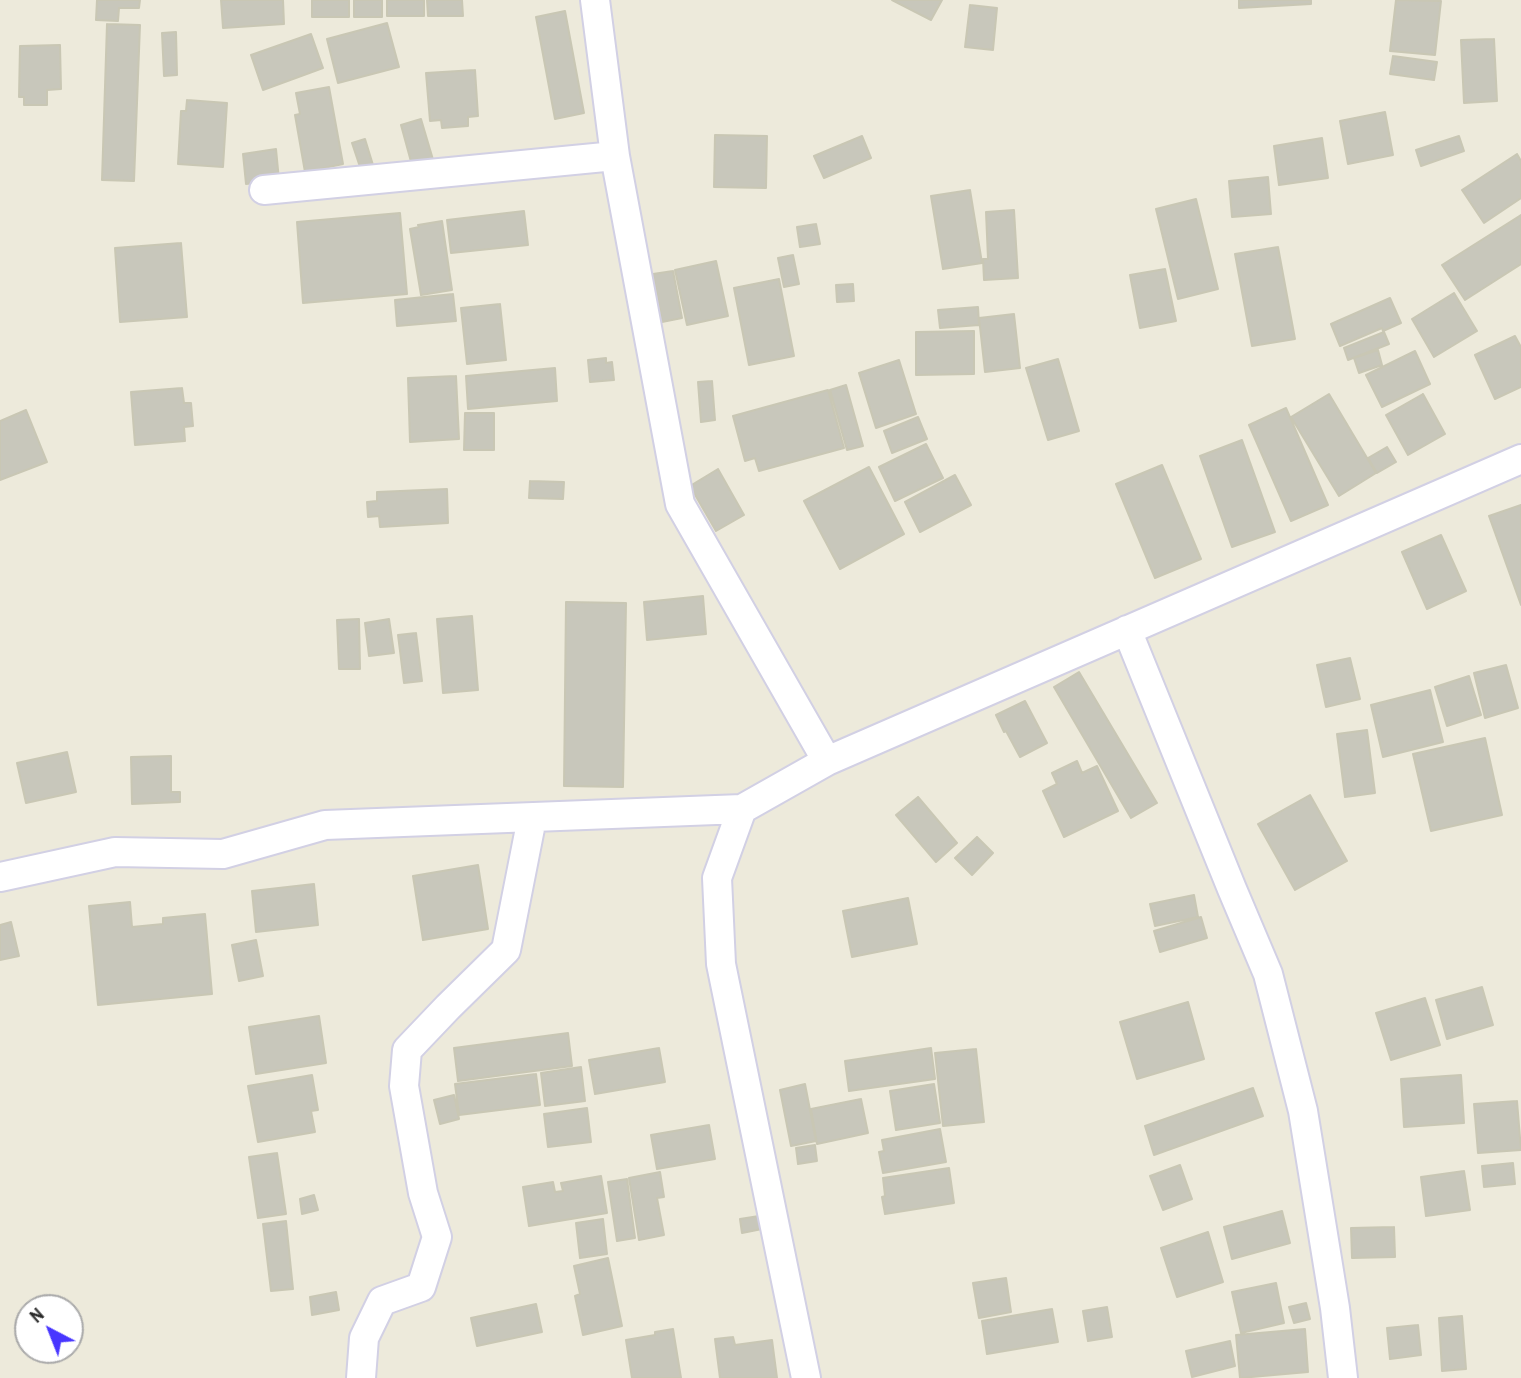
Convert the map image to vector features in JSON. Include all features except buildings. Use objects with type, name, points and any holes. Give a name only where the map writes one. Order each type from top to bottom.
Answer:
[{"type":"street","points":[[595,0],[615,156],[680,504],[827,761]]},
{"type":"street","points":[[264,190],[615,156]]},
{"type":"street","points":[[0,877],[115,852],[223,854],[325,825],[742,809],[827,761],[1521,459]]},
{"type":"street","points":[[1127,630],[1268,974],[1303,1111],[1335,1308],[1343,1378]]},
{"type":"street","points":[[742,809],[717,878],[721,964],[806,1378]]},
{"type":"street","points":[[361,1378],[364,1338],[382,1301],[421,1287],[437,1237],[422,1193],[404,1086],[407,1051],[506,950],[532,818]]}]
